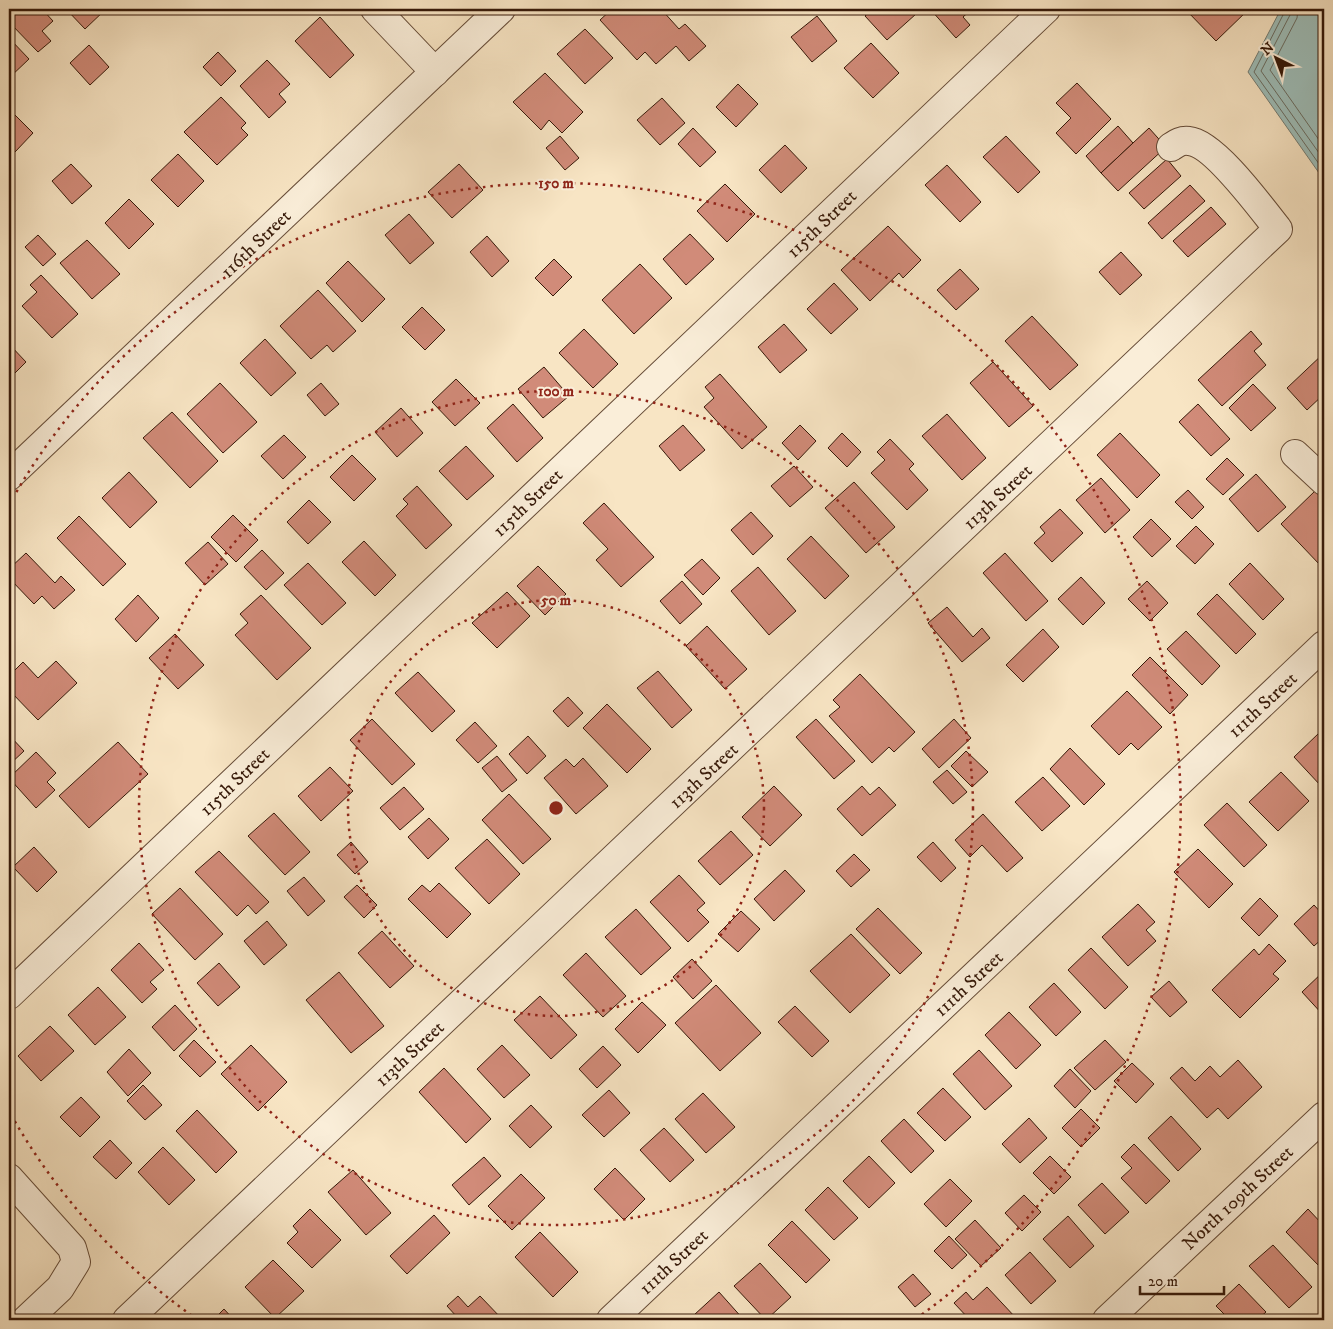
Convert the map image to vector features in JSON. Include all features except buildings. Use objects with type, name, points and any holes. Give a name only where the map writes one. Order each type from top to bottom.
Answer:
[{"type":"street","points":[[374,9],[435,72]]},
{"type":"street","name":"116th Street","points":[[9,476],[501,9]]},
{"type":"street","name":"115th Street","points":[[9,995],[1046,9]]},
{"type":"street","name":"113th Street","points":[[127,1320],[1278,229],[1215,156],[1200,145],[1190,141],[1180,141],[1171,147]]},
{"type":"street","points":[[1295,454],[1324,482]]},
{"type":"street","name":"111th Street","points":[[611,1320],[1321,653]]},
{"type":"street","name":"North 109th Street","points":[[1107,1320],[1324,1116]]},
{"type":"street","points":[[14,1195],[72,1248],[76,1262],[40,1316]]},
{"type":"water","points":[[1281,9],[1324,9],[1324,180],[1248,72]]}]
